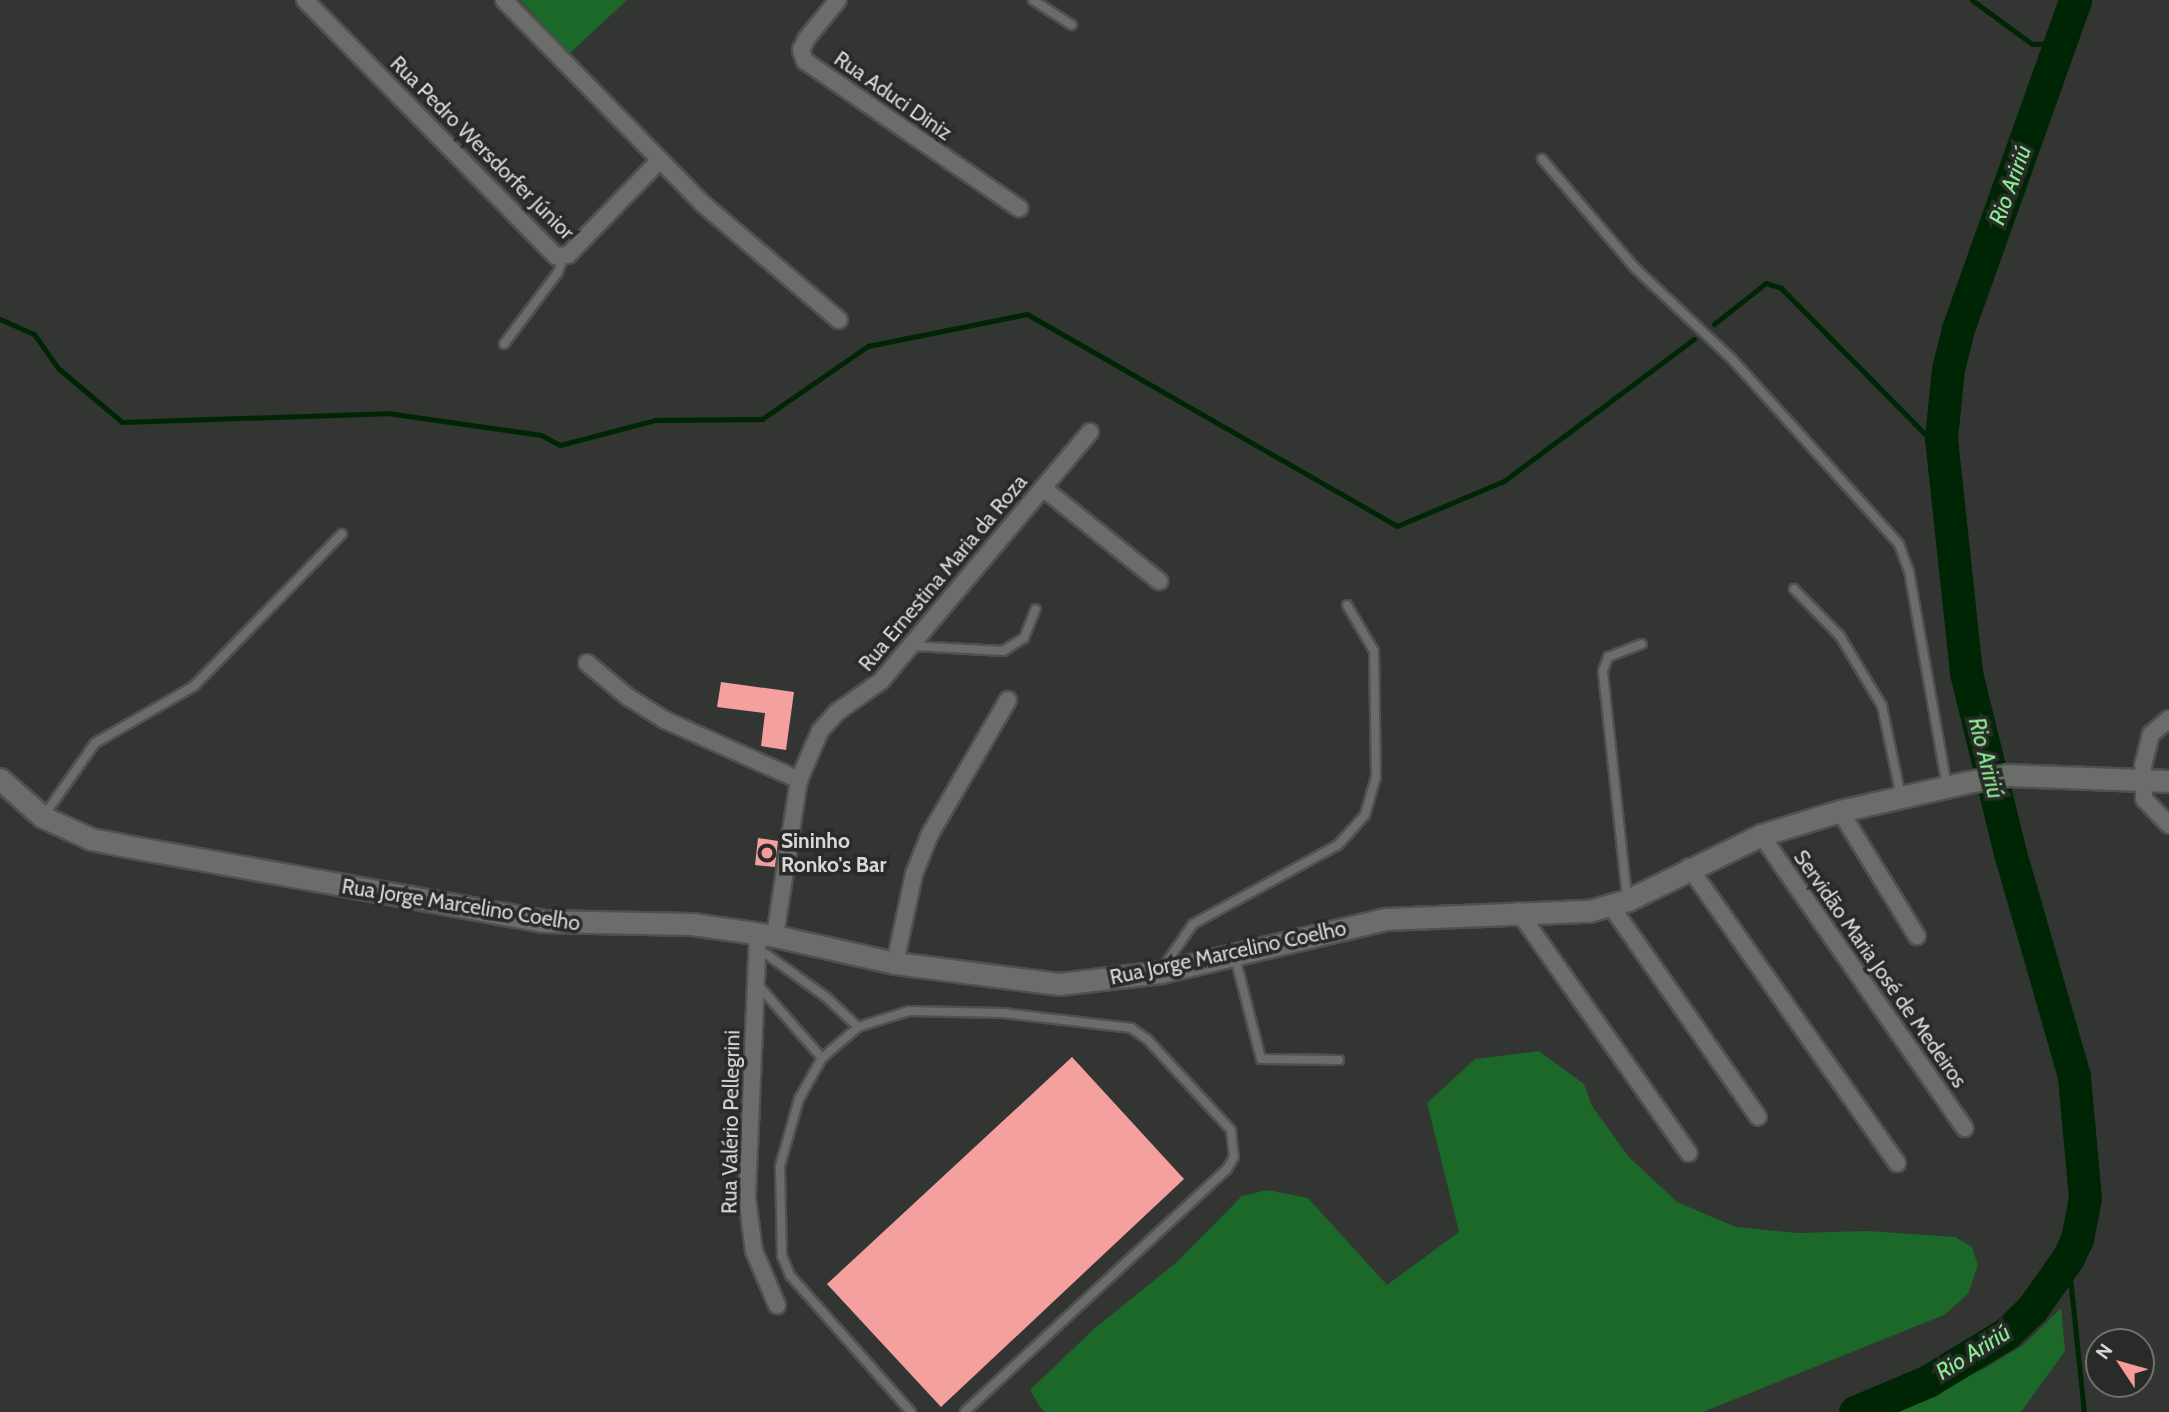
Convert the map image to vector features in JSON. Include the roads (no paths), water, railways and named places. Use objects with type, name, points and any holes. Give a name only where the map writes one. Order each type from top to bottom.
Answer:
[{"type":"street","name":"Rua Pedro Wersdorfer Júnior","points":[[305,0],[556,256],[563,258],[659,160]]},
{"type":"street","points":[[504,0],[702,203],[839,320]]},
{"type":"street","name":"Rua Aduci Diniz","points":[[838,0],[807,38],[801,50],[805,61],[1019,208]]},
{"type":"street","name":"Rua Ernestina Maria da Roza","points":[[764,940],[799,780],[811,746],[829,719],[874,687],[911,646],[1090,432]]},
{"type":"street","points":[[1043,488],[1159,581]]},
{"type":"street","points":[[587,663],[628,697],[665,720],[799,780]]},
{"type":"street","points":[[895,963],[914,874],[930,834],[1008,700]]},
{"type":"street","points":[[2169,719],[2151,734],[2143,781],[2144,799],[2169,825]]},
{"type":"street","name":"Rua Jorge Marcelino Coelho","points":[[0,779],[43,817],[91,839],[542,921],[692,924],[764,940],[895,963],[1059,984],[1161,972],[1386,919],[1518,911],[1569,914],[1619,903],[1689,867],[1761,835],[1839,811],[2007,775],[2169,781]]},
{"type":"street","points":[[1839,811],[1917,936]]},
{"type":"street","name":"Servidão Maria José de Medeiros","points":[[1761,835],[1965,1128]]},
{"type":"street","points":[[1689,867],[1897,1163]]},
{"type":"street","points":[[1619,903],[1758,1117]]},
{"type":"street","points":[[1518,911],[1689,1153]]},
{"type":"street","name":"Rua Valério Pellegrini","points":[[764,940],[756,982],[747,1198],[754,1251],[777,1306]]},
{"type":"lane","points":[[1033,0],[1072,25]]},
{"type":"lane","points":[[1542,159],[1635,268],[1731,358],[1899,544],[1909,571],[1958,784]]},
{"type":"lane","points":[[504,344],[558,272],[563,258]]},
{"type":"lane","points":[[43,817],[95,743],[194,686],[342,534]]},
{"type":"lane","points":[[1794,589],[1840,636],[1882,706],[1901,797]]},
{"type":"lane","points":[[1161,972],[1192,924],[1338,845],[1365,815],[1376,777],[1374,652],[1347,605]]},
{"type":"lane","points":[[911,646],[1003,652],[1024,638],[1036,609]]},
{"type":"lane","points":[[1619,903],[1603,671],[1608,657],[1642,644]]},
{"type":"lane","points":[[764,940],[858,1027]]},
{"type":"lane","points":[[1234,954],[1261,1059],[1339,1060]]},
{"type":"lane","points":[[756,982],[822,1058]]},
{"type":"lane","points":[[911,1412],[790,1275],[782,1256],[780,1166],[799,1099],[822,1058],[858,1027],[909,1011],[1003,1013],[1130,1028],[1147,1039],[1231,1130],[1235,1144],[1227,1168],[965,1412]]},
{"type":"waterway","points":[[1972,0],[2032,44],[2059,43]]},
{"type":"waterway","name":"Rio Aririú","points":[[1855,1412],[1928,1381],[2007,1333],[2032,1309],[2068,1258],[2077,1239],[2085,1198],[2074,1076],[2010,853],[1966,672],[1941,438],[1948,369],[1958,329],[2075,0]]},
{"type":"waterway","points":[[1714,324],[1766,283],[1781,288],[1925,434],[1941,438]]},
{"type":"waterway","points":[[0,319],[34,334],[58,368],[122,422],[387,413],[541,435],[560,445],[655,420],[762,419],[868,346],[1027,314],[1397,526],[1504,481],[1694,339]]},
{"type":"waterway","points":[[2068,1258],[2084,1412]]},
{"type":"place","name":"Sininho Ronko's Bar","points":[[767,853]]}]
